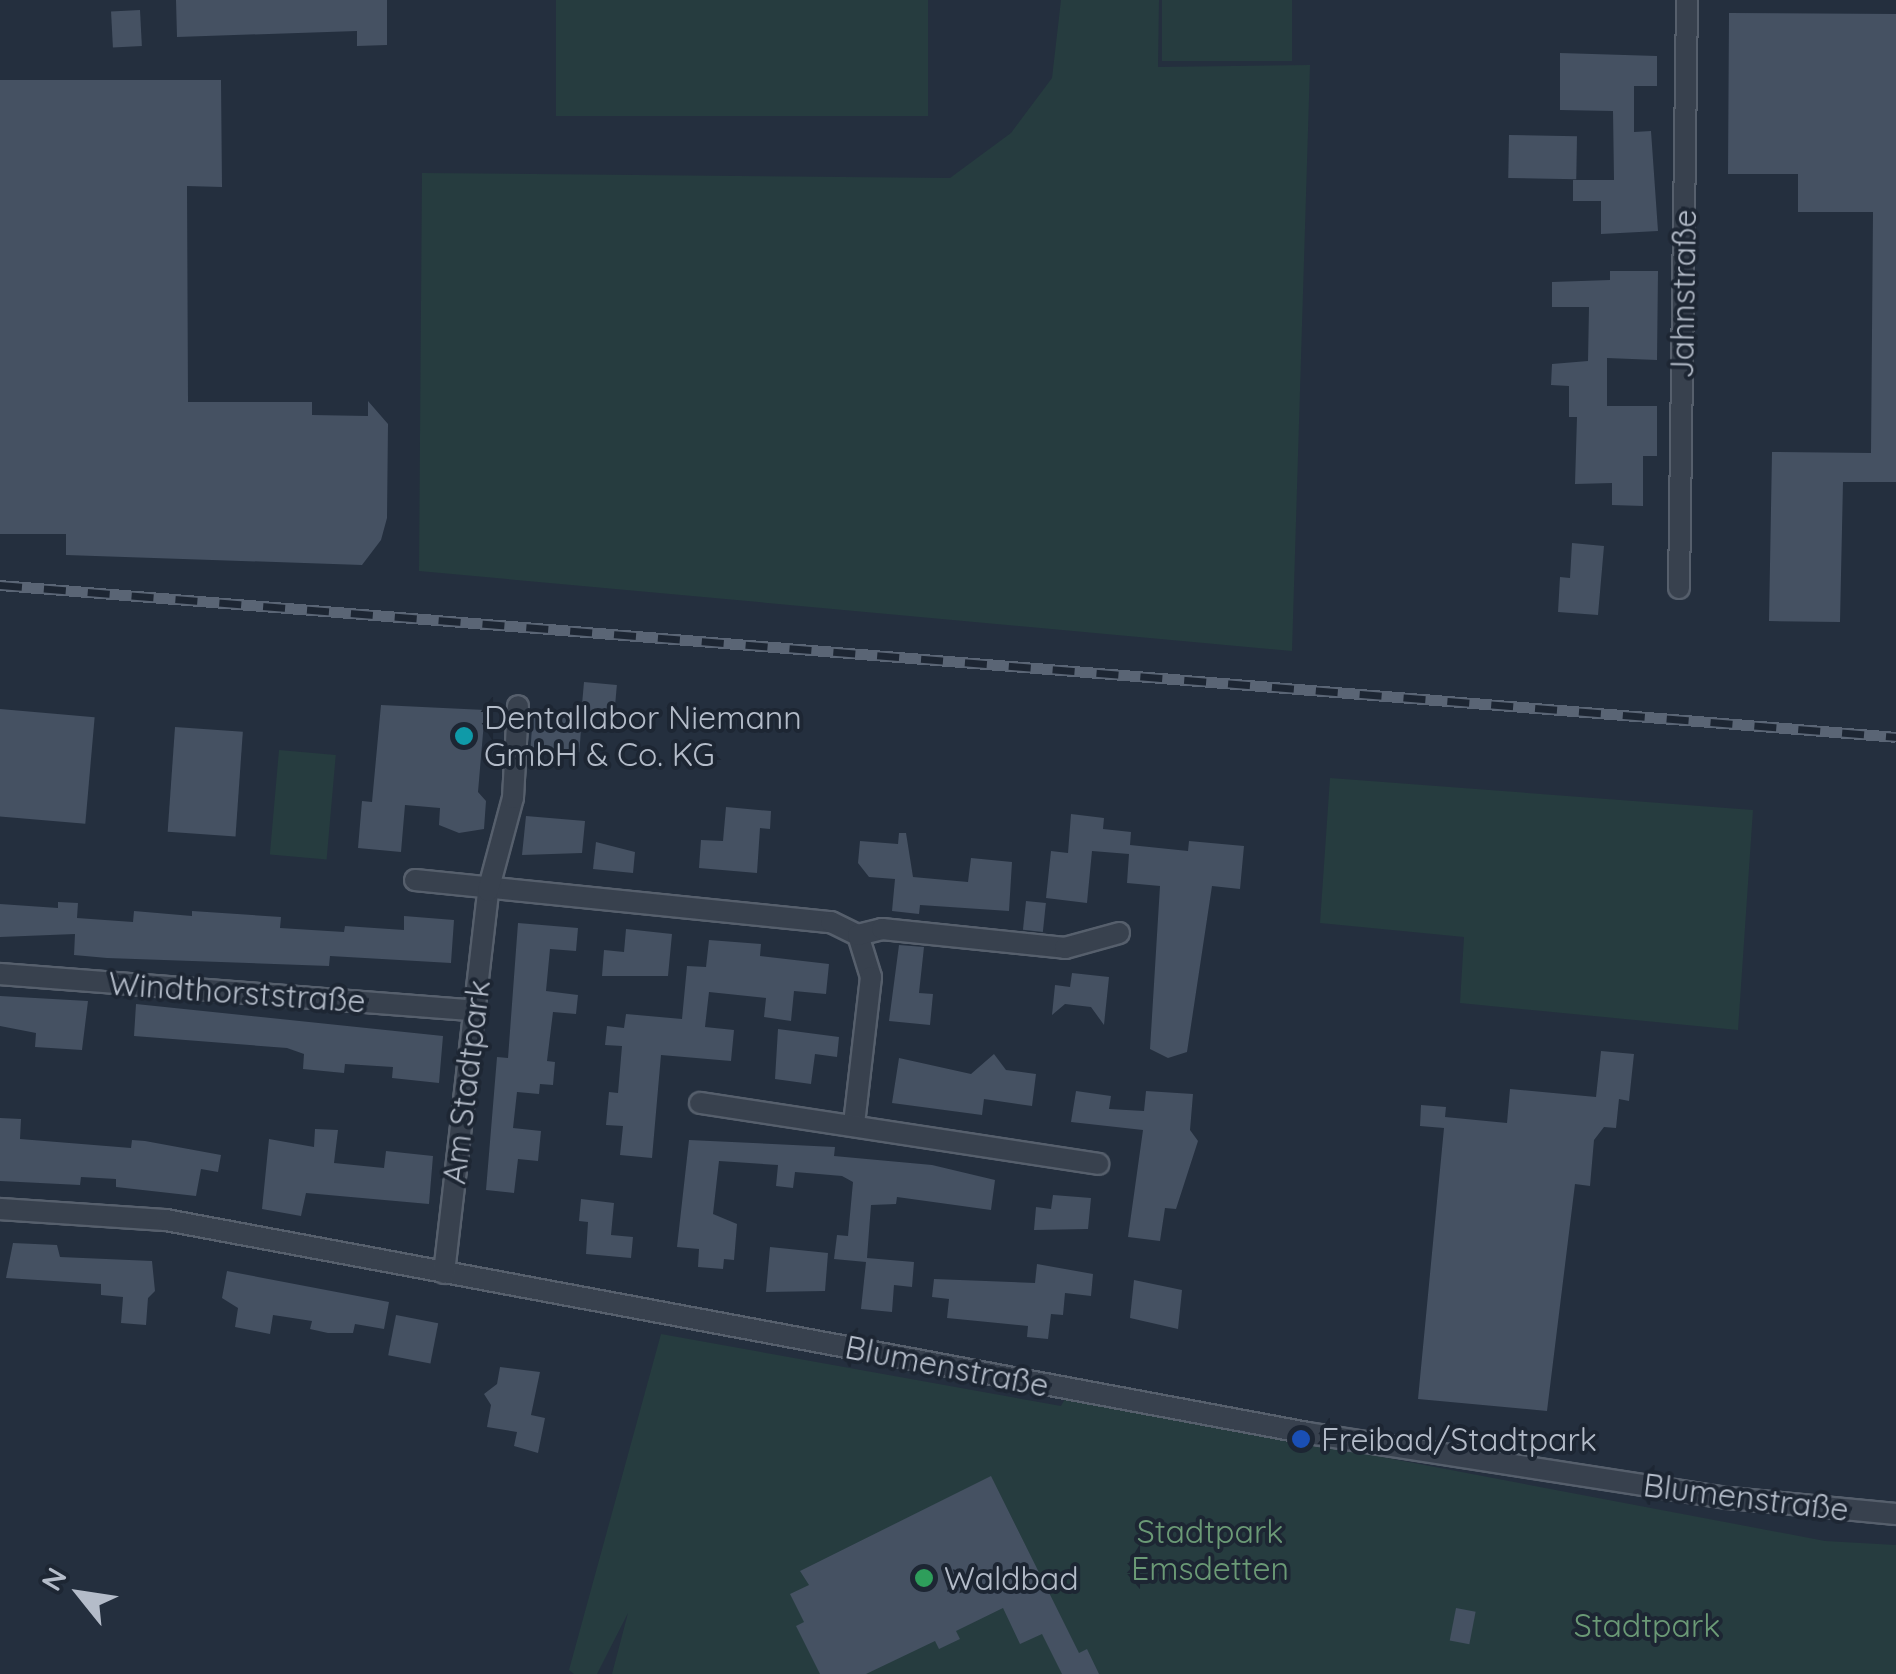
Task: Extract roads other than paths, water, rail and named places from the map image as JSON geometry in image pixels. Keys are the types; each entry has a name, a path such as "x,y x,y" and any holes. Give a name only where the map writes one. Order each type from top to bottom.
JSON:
{"street":[{"name":"Jahnstraße","path":"1678,588 1686,0"},
{"name":"Am Stadtpark","path":"444,1273 488,891 514,798 518,706"},
{"path":"415,880 488,891 831,922 858,935 882,929 1065,948 1118,934"},
{"path":"854,1125 870,976 858,935"},
{"name":"Windthorststraße","path":"0,974 474,1010"},
{"path":"700,1103 1098,1164"},
{"name":"Blumenstraße","path":"0,1209 166,1220 1530,1471 1896,1514"}],"railway":[{"path":"0,585 1896,737"}],"place":[{"name":"Dentallabor Niemann GmbH & Co. KG","path":"464,736"},
{"name":"Freibad/Stadtpark","path":"1301,1439"},
{"name":"Waldbad","path":"924,1578"}],"park label":[{"name":"Stadtpark Emsdetten","path":"1210,1550"},
{"name":"Stadtpark","path":"1647,1625"}]}
